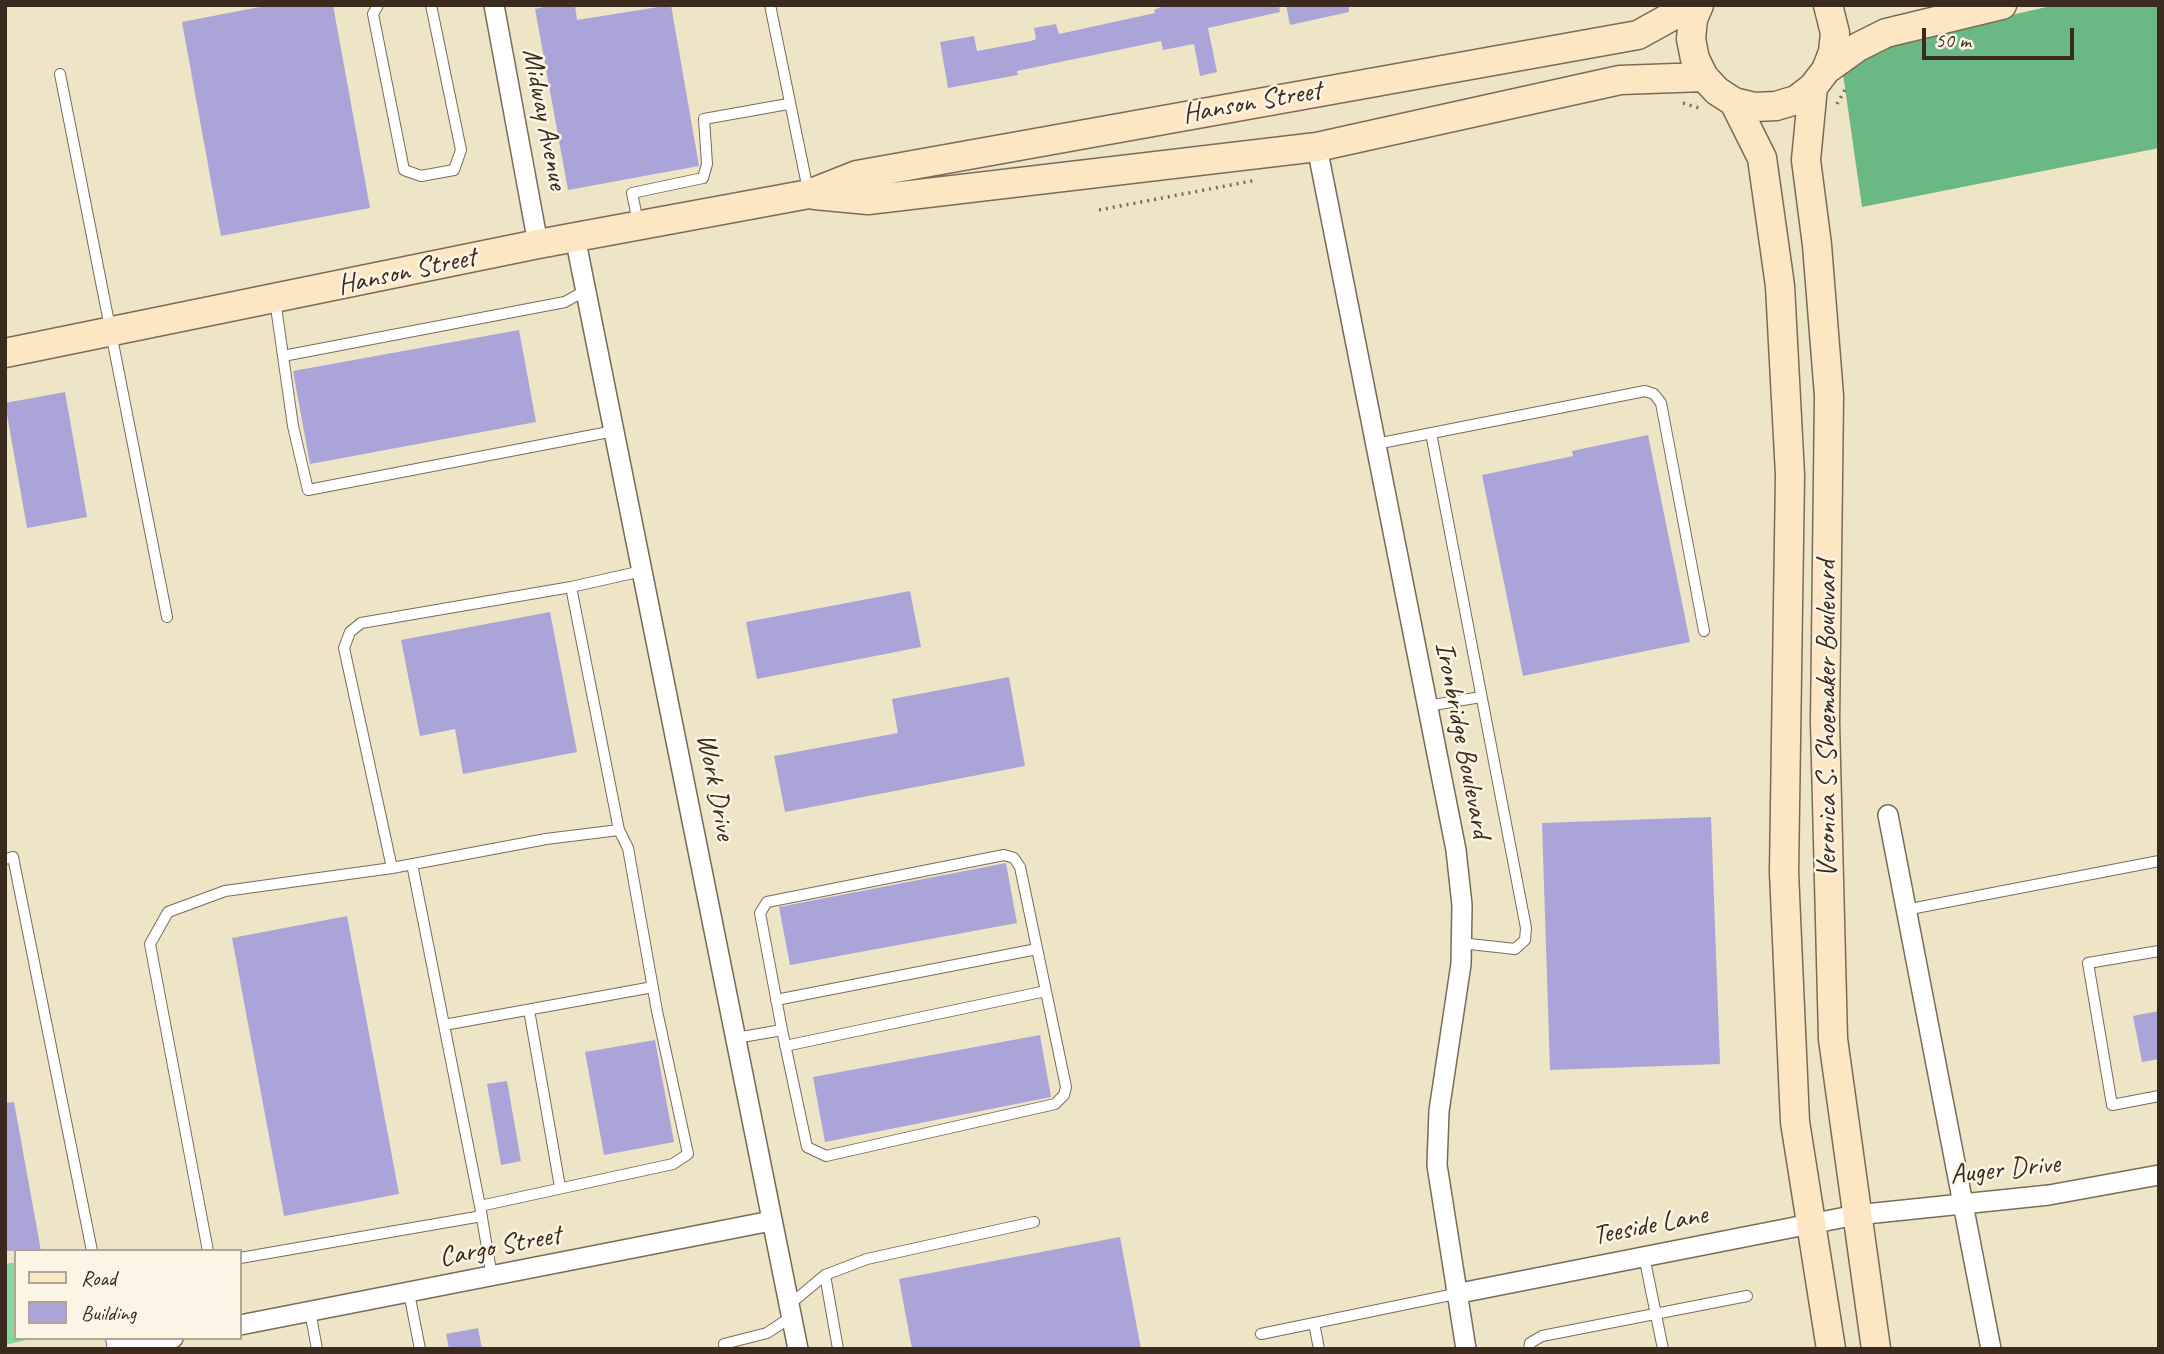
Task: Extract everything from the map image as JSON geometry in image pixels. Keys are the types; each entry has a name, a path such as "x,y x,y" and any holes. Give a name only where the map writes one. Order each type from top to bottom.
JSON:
{"street":[{"name":"Midway Avenue","path":"494,5 538,244"},
{"name":"Hanson Street","path":"5,353 275,300 538,244 809,194 857,175 1638,35 1692,5"},
{"path":"1699,5 1692,39 1695,59 1704,76 1717,91 1734,102 1755,107 1776,106 1796,100 1858,47 1886,33 2002,5"},
{"path":"1820,79 1833,52 1835,33 1828,5"},
{"name":"Hanson Street","path":"809,194 868,200 1317,147 1620,80 1704,76"},
{"name":"Veronica S. Shoemaker Boulevard","path":"1820,79 1806,160 1817,245 1829,396 1825,722 1833,1039 1875,1349"},
{"name":"Veronica S. Shoemaker Boulevard","path":"1734,102 1762,159 1780,286 1790,475 1784,872 1795,1122 1831,1349"},
{"name":"Ironbridge Boulevard","path":"1317,147 1456,850 1462,905 1461,964 1439,1111 1437,1165 1455,1294 1466,1349"},
{"name":"Work Drive","path":"575,237 798,1349"},
{"path":"1888,815 1991,1349"},
{"name":"Auger Drive","path":"1856,1215 2049,1195 2159,1175"},
{"name":"Teeside Lane","path":"1455,1294 1856,1215"},
{"name":"Cargo Street","path":"242,1325 771,1222"},
{"path":"119,1349 163,1340"}],"lane":[{"path":"377,5 373,13 404,170 421,176 454,170 461,150 431,5"},
{"path":"770,5 788,104 809,194"},
{"path":"60,74 167,617"},
{"path":"638,225 632,193 703,178 707,164 704,119 788,104"},
{"path":"283,356 565,302 587,290"},
{"path":"275,300 293,426 307,491 614,431"},
{"path":"1376,444 1645,391 1654,394 1661,403 1704,631"},
{"path":"1431,433 1526,928 1525,940 1515,948 1461,943"},
{"path":"392,868 344,648 350,632 361,623 571,587 642,571"},
{"path":"242,1258 481,1211 560,1187 673,1164 688,1154 653,987 628,848 619,830 571,587"},
{"path":"1427,706 1481,696"},
{"path":"208,1249 150,944 168,912 225,891 392,868 505,845 619,830"},
{"path":"1004,855 1014,858 1020,867 1037,949 1066,1087 1064,1096 1055,1104 826,1156 807,1147 760,913 767,902 1004,855"},
{"path":"5,859 13,858 92,1249"},
{"path":"1905,910 2159,861"},
{"path":"412,864 492,1277"},
{"path":"776,1000 1037,949"},
{"path":"2159,951 2088,963 2112,1105 2159,1096"},
{"path":"444,1025 653,987"},
{"path":"785,1045 1045,991"},
{"path":"529,1010 560,1187"},
{"path":"736,1038 782,1030"},
{"path":"725,1349 724,1344 767,1333 825,1275 867,1259 1034,1222"},
{"path":"1644,1256 1663,1349"},
{"path":"825,1275 838,1349"},
{"path":"409,1293 420,1349"},
{"path":"1262,1334 1455,1294"},
{"path":"1529,1349 1530,1343 1542,1336 1747,1296"},
{"path":"310,1311 317,1349"},
{"path":"1314,1323 1319,1349"}],"path":[{"path":"1834,113 1853,79"},
{"path":"1677,102 1703,110"},
{"path":"1100,210 1270,178"}],"green space":[{"path":"2055,5 2159,5 2159,148 1862,207 1843,74 1863,57 1899,41"},
{"path":"14,1262 14,1340 26,1340 5,1345 5,1264"}],"building":[{"path":"270,5 333,5 370,208 221,236 182,22"},
{"path":"553,5 575,5 577,20 671,5 699,166 568,190 535,9"},
{"path":"1165,5 1279,5 1280,12 1208,28 1217,72 1200,76 1194,44 1163,50 1161,41 1017,71 1018,75 948,88 940,42 974,36 977,51 1036,39 1034,28 1056,24 1059,34 1155,13 1154,10"},
{"path":"1286,5 1349,5 1349,12 1290,25"},
{"path":"519,330 536,422 310,464 293,371"},
{"path":"65,392 87,517 27,528 5,403"},
{"path":"1648,435 1690,642 1523,676 1482,475 1573,456 1572,451"},
{"path":"910,591 921,647 757,679 746,622"},
{"path":"550,612 577,752 463,774 455,729 420,736 401,640"},
{"path":"1009,677 1025,766 785,812 774,756 898,733 892,699"},
{"path":"1711,817 1720,1064 1550,1070 1542,823"},
{"path":"1006,863 1017,923 790,965 779,907"},
{"path":"347,916 399,1194 284,1216 232,938"},
{"path":"2159,1011 2159,1059 2142,1062 2133,1016"},
{"path":"1040,1035 1051,1097 825,1142 813,1077"},
{"path":"655,1040 674,1142 604,1155 585,1052"},
{"path":"507,1081 521,1161 501,1165 487,1084"},
{"path":"14,1102 41,1249 5,1251 5,1103"},
{"path":"1120,1237 1141,1349 912,1349 899,1279"},
{"path":"478,1328 482,1349 449,1349 446,1334"}]}
